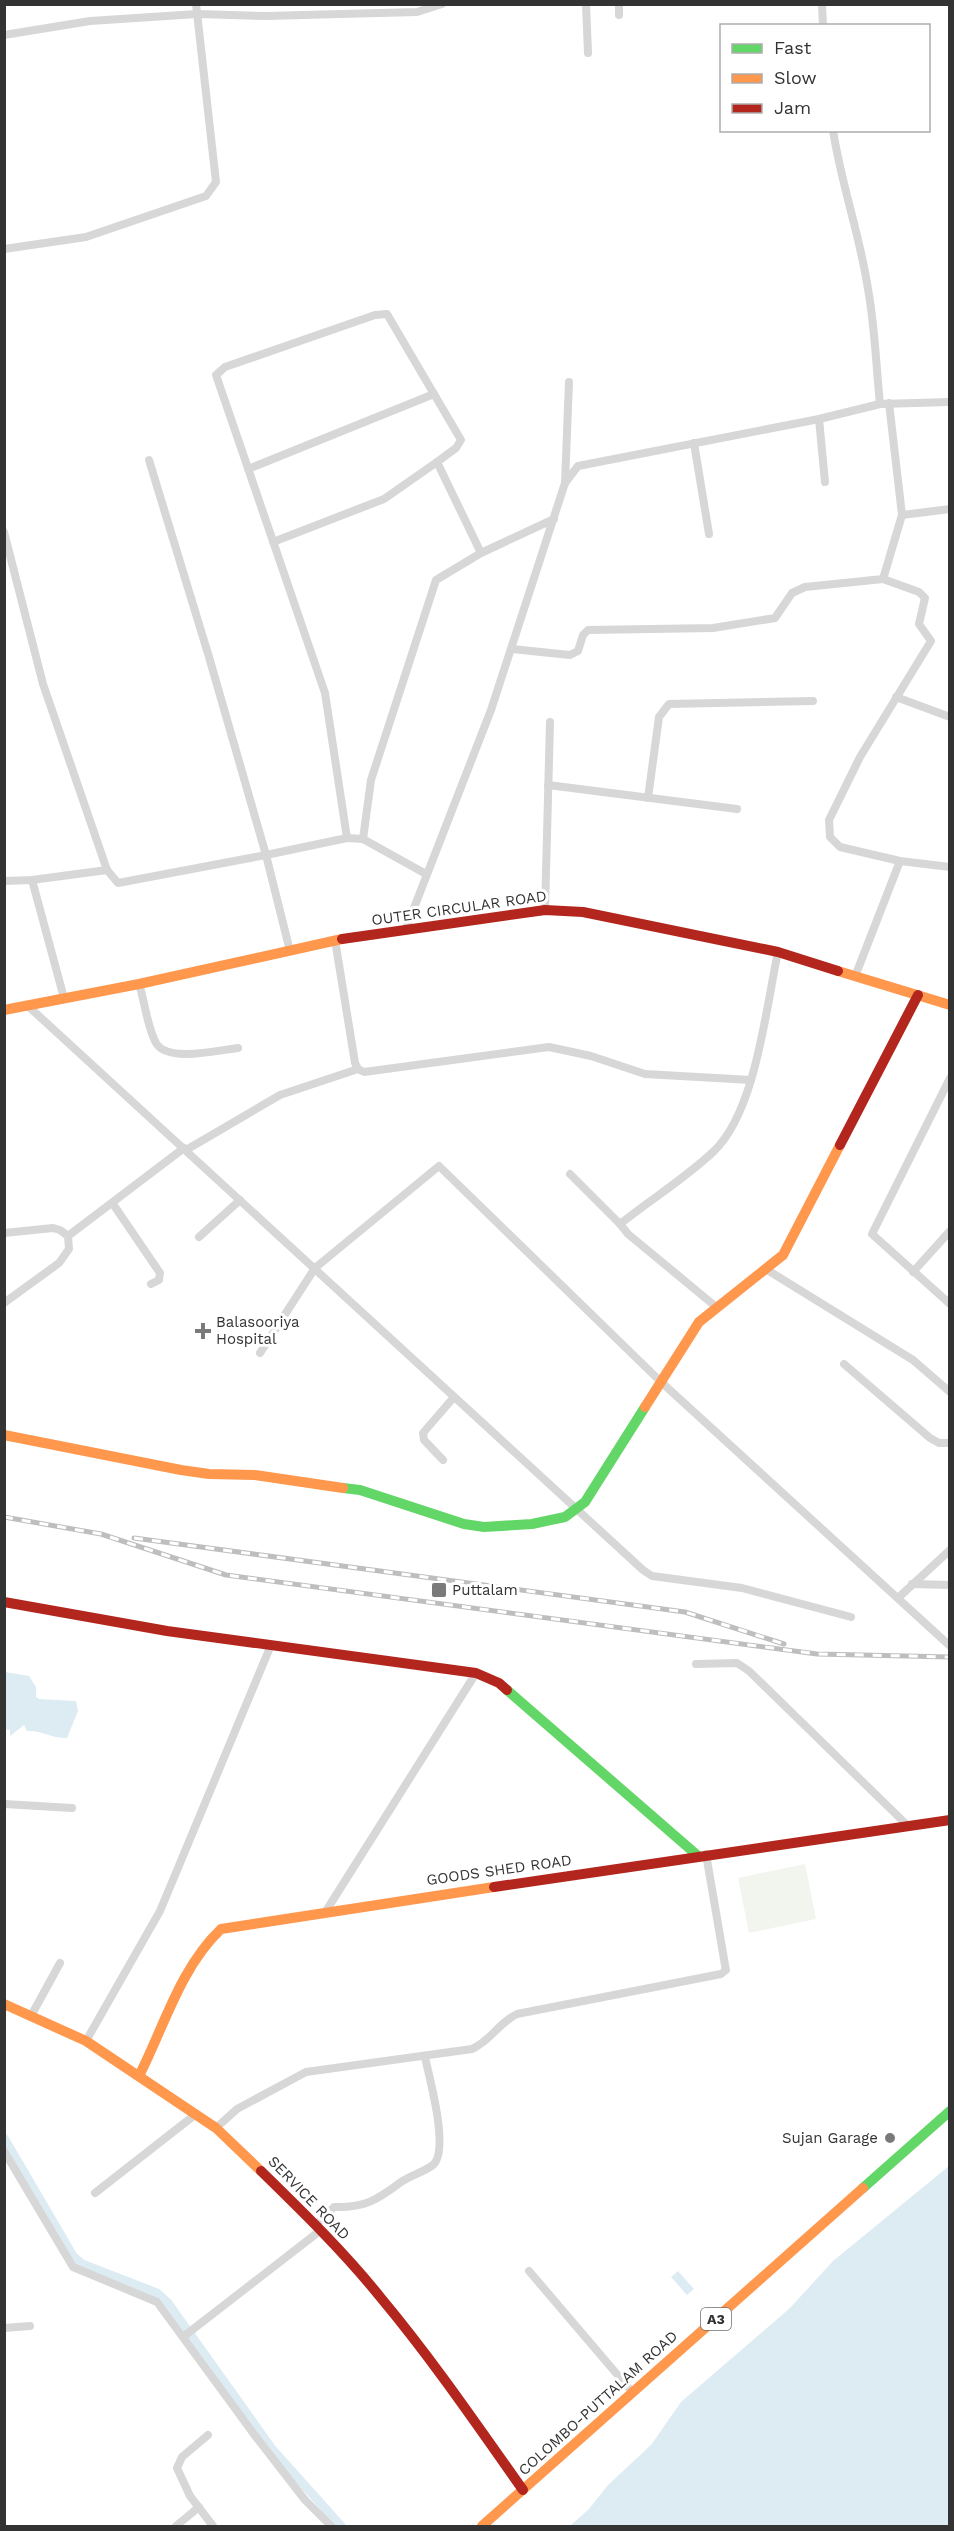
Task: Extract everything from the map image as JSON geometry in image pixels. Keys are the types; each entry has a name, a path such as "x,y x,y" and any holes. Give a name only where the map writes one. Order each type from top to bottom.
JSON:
{"main road":[{"name":"OUTER CIRCULAR ROAD","path":"4,1010 139,984 334,940 545,910 583,912 778,952 856,974 950,1005"},
{"path":"4,1435 181,1470 209,1474 255,1475 360,1490 464,1524 484,1527 532,1524 565,1517 578,1510 699,1322 715,1306 769,1271 783,1255 918,995"},
{"path":"4,1602 167,1631 476,1673 499,1683 701,1855"},
{"name":"GOODS SHED ROAD","path":"139,2076 184,1983 211,1936 221,1929 236,1924 950,1820"},
{"name":"SERVICE ROAD","path":"4,2004 86,2041 216,2128 318,2227 380,2296 427,2355 523,2490"},
{"name":"COLOMBO-PUTTALAM ROAD","path":"482,2526 950,2111"}],"street":[{"path":"4,249 86,237 206,196 216,182 196,4"},
{"path":"4,35 90,21 197,14 266,16 417,12 442,4"},
{"path":"586,4 588,53"},
{"path":"618,4 619,15"},
{"path":"822,4 823,24"},
{"path":"833,132 839,171 854,222 868,290 880,404"},
{"path":"273,542 384,499 456,448 461,440 387,314 375,315 225,367 216,375 273,542 325,693 347,838"},
{"path":"405,931 512,649 565,483 569,381"},
{"path":"248,469 434,394"},
{"path":"565,483 578,466 819,419 880,404 950,402"},
{"path":"883,579 902,514 889,404"},
{"path":"819,419 825,482"},
{"path":"694,443 709,534"},
{"path":"149,460 266,855 290,951"},
{"path":"437,462 481,553"},
{"path":"902,514 950,509"},
{"path":"363,839 371,780 436,580 481,553 554,519"},
{"path":"4,532 43,684 107,870 118,883 347,838 363,839 426,874"},
{"path":"512,649 570,655 578,651 583,635 588,630 713,628 775,618 792,593 805,587 883,579 919,592 925,597 919,624 931,641 860,757 829,820 828,829 833,843 840,847 900,861 950,867"},
{"path":"896,698 950,717"},
{"path":"648,798 659,717 669,704 813,701"},
{"path":"545,910 550,723"},
{"path":"548,786 737,809"},
{"path":"856,974 900,861"},
{"path":"4,880 32,880 107,870"},
{"path":"32,880 64,998"},
{"path":"334,940 355,1063 358,1069 364,1072 549,1047 591,1056 645,1074 751,1080"},
{"path":"620,1224 716,1150 738,1116 751,1080 778,952"},
{"path":"139,984 157,1044 164,1051 175,1055 238,1048"},
{"path":"28,1006 652,1576 742,1588 851,1617"},
{"path":"68,1236 185,1149 280,1095 358,1069"},
{"path":"950,1078 872,1234 950,1304"},
{"path":"260,1353 315,1268 440,1166 660,1381 950,1646"},
{"path":"570,1174 628,1234 715,1306"},
{"path":"199,1237 240,1200"},
{"path":"113,1204 160,1273 159,1280 151,1284"},
{"path":"4,1233 53,1228 68,1236 69,1249 59,1263 4,1303"},
{"path":"914,1272 950,1231"},
{"path":"769,1271 913,1360 950,1392"},
{"path":"844,1364 930,1438 939,1443 950,1443"},
{"path":"443,1460 424,1440 423,1433 454,1397"},
{"path":"898,1598 950,1550"},
{"path":"912,1584 950,1585"},
{"path":"86,2041 160,1911 271,1645"},
{"path":"696,1664 737,1663 749,1671 908,1826"},
{"path":"326,1911 476,1673"},
{"path":"4,1804 72,1808"},
{"path":"216,2128 237,2109 306,2072 472,2049 486,2043 507,2019 518,2014 722,1974 726,1970 701,1855"},
{"path":"31,2016 60,1963"},
{"path":"184,2336 318,2227 334,2207 360,2208 411,2175 433,2164 439,2156 438,2117 425,2057"},
{"path":"95,2193 196,2114"},
{"path":"4,2151 74,2267 157,2302 266,2450 305,2500 331,2526"},
{"path":"529,2271 633,2393"},
{"path":"4,2328 30,2326"},
{"path":"208,2435 182,2457 177,2468 190,2496 213,2526"},
{"path":"176,2526 199,2507"}],"shaded area":[{"path":"5,1672 29,1676 36,1687 36,1697 39,1699 76,1701 78,1711 67,1738 27,1731 24,1725 10,1736 10,1730 5,1729"},
{"path":"805,1864 816,1919 749,1933 738,1878"},
{"path":"949,2166 949,2526 570,2526 589,2509 608,2485 651,2445 681,2402 790,2308 833,2261"},
{"path":"678,2271 694,2289 687,2295 671,2277"}],"waterway":[{"path":"4,2138 73,2256 82,2264 157,2293 168,2303 272,2449 341,2526"}],"railway":[{"path":"4,1517 101,1534 226,1575 817,1654 950,1657"},
{"path":"134,1538 685,1612 784,1644"}],"traffic: fast":[{"path":"343,1488 360,1490 464,1524 484,1527 532,1524 565,1517 585,1502 645,1407"},
{"path":"507,1690 697,1855"},
{"path":"863,2188 950,2111"}],"traffic: slow":[{"path":"4,1010 139,984 342,939"},
{"path":"838,971 950,1005"},
{"path":"645,1407 699,1322 783,1255 840,1145"},
{"path":"4,1435 181,1470 209,1474 255,1475 343,1488"},
{"path":"139,2076 174,1999 194,1962 221,1929 494,1887"},
{"path":"4,2004 86,2041 216,2128 261,2171"},
{"path":"482,2526 863,2188"}],"traffic: jam":[{"path":"342,939 545,910 583,912 778,952 838,971"},
{"path":"840,1145 918,995"},
{"path":"4,1602 167,1631 476,1673 499,1683 507,1690"},
{"path":"494,1887 950,1820"},
{"path":"261,2171 338,2249 400,2321 523,2490"}],"place":[{"name":"Balasooriya Hospital","path":"203,1331"},
{"name":"Puttalam","path":"439,1590"},
{"name":"Sujan Garage","path":"890,2138"}]}
